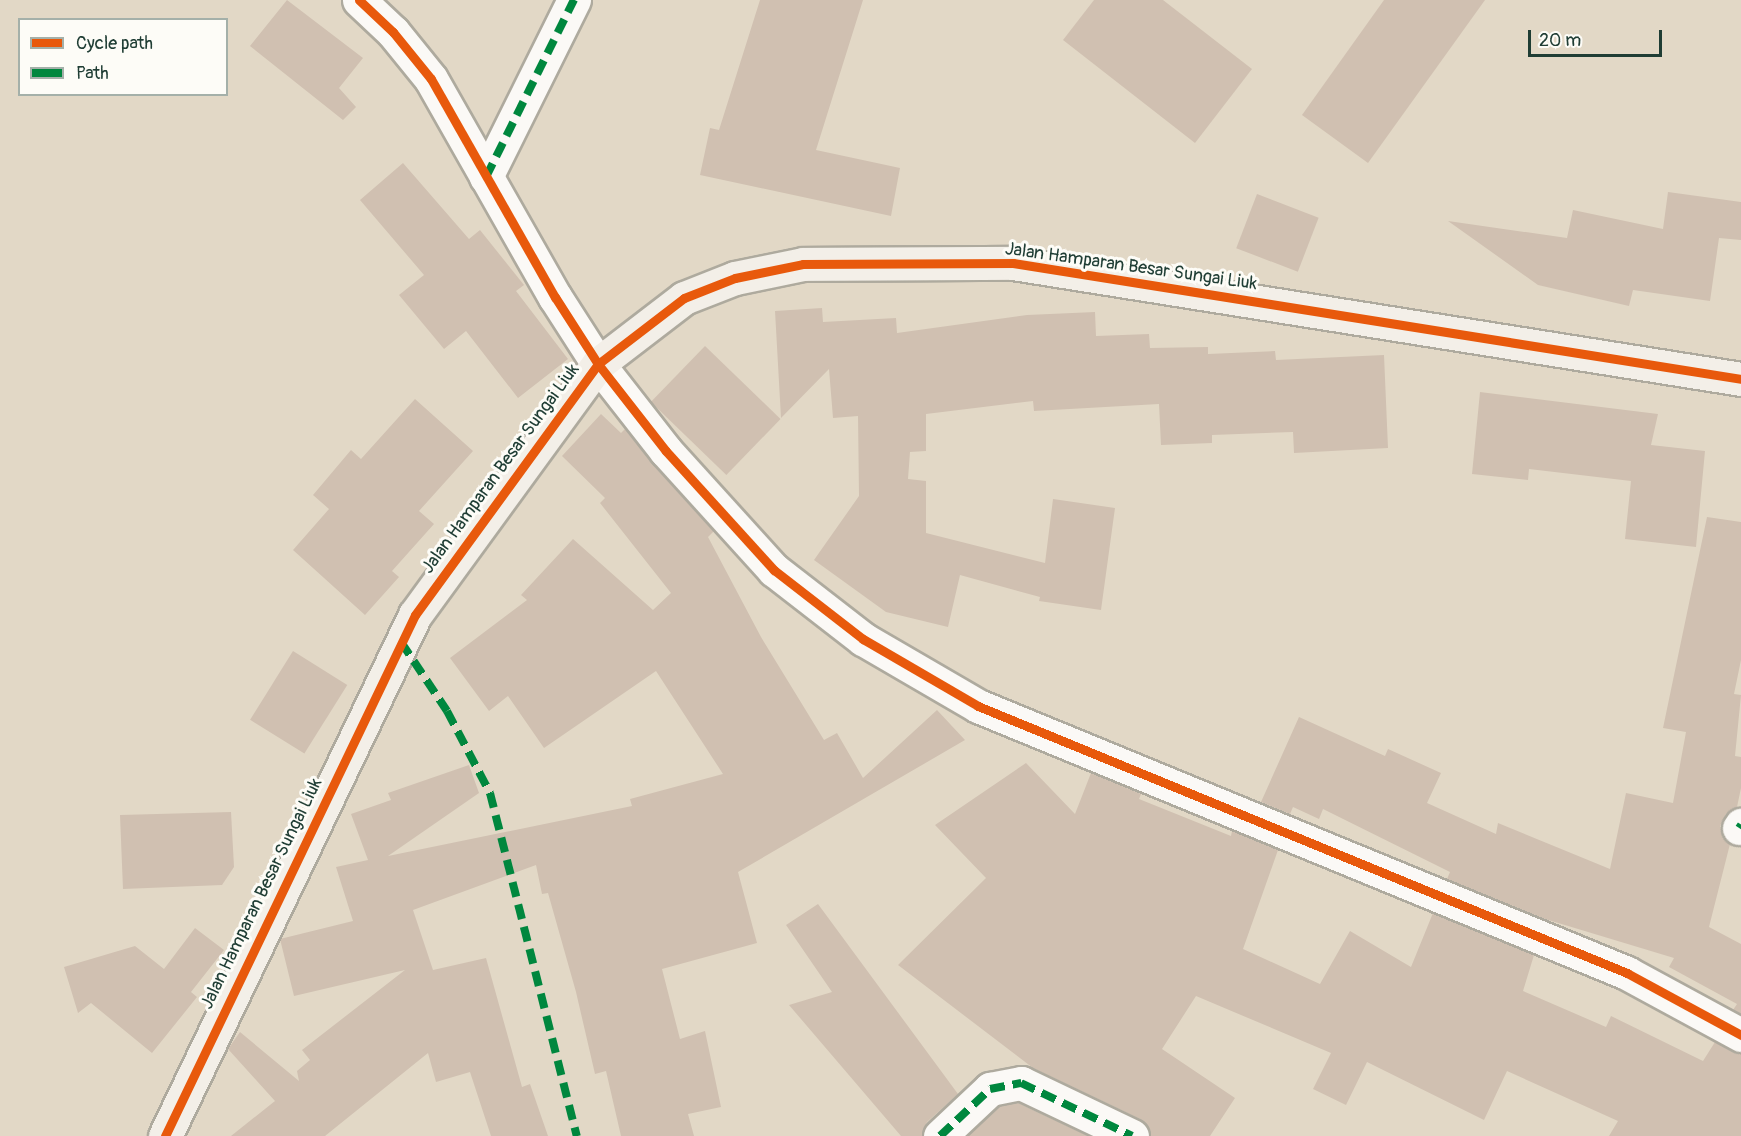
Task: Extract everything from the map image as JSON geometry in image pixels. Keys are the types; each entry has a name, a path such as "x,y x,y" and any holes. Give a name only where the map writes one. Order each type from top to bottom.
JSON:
{"street":[{"path":"359,0 393,32 431,79 486,177 598,364 673,459 774,570 863,639 978,706 1627,973 1741,1035"},
{"path":"486,177 574,0"},
{"name":"Jalan Hamparan Besar Sungai Liuk","path":"165,1136 415,615 598,364 684,298 735,278 803,264 1013,263 1741,379"},
{"path":"940,1136 990,1089 1021,1083 1132,1136"}],"building":[{"path":"287,0 363,58 339,88 356,107 343,120 250,46"},
{"path":"760,0 863,0 816,150 900,168 891,216 700,175 710,128 719,130"},
{"path":"1094,0 1163,0 1252,69 1195,143 1063,40"},
{"path":"1384,0 1485,0 1368,163 1302,115"},
{"path":"403,163 469,239 480,230 524,285 516,291 568,359 518,398 466,331 444,349 399,295 424,275 360,200"},
{"path":"1668,192 1741,202 1741,240 1719,238 1710,301 1633,290 1629,306 1538,285 1448,221 1567,238 1573,210 1663,229"},
{"path":"1257,194 1319,218 1298,272 1236,248"},
{"path":"822,308 823,322 896,318 897,333 1027,315 1095,312 1096,336 1149,334 1150,348 1208,347 1208,354 1275,351 1276,360 1384,355 1388,448 1294,453 1293,432 1212,435 1212,443 1161,445 1159,404 1034,411 1033,401 926,414 926,451 910,452 908,479 926,481 926,533 1045,563 1053,499 1115,508 1101,610 1039,601 1040,597 960,575 948,627 886,612 814,560 859,496 858,416 833,418 829,369 781,418 775,311"},
{"path":"705,346 781,419 726,475 651,402"},
{"path":"1480,392 1658,414 1651,445 1705,451 1696,547 1625,539 1631,481 1529,469 1528,480 1472,474"},
{"path":"415,399 473,451 419,511 434,524 392,571 399,577 365,615 293,550 329,509 313,495 351,450 361,459"},
{"path":"601,414 621,433 625,429 714,531 708,537 761,637 824,740 837,733 863,778 937,710 965,740 738,872 757,943 662,969 680,1039 705,1031 721,1107 688,1114 694,1136 621,1136 606,1071 595,1074 576,992 548,893 542,894 536,865 413,910 433,970 486,958 522,1087 530,1084 548,1136 491,1136 470,1072 436,1082 428,1053 325,1136 231,1136 275,1101 228,1049 240,1032 299,1081 297,1071 310,1060 302,1050 405,970 294,996 280,939 353,921 336,867 368,860 351,814 391,800 388,793 469,765 479,793 388,856 632,806 630,799 723,774 656,671 544,748 508,696 489,711 450,658 527,600 521,595 573,539 653,610 671,593 600,503 605,498 562,456"},
{"path":"1707,517 1741,522 1741,660 1734,694 1741,695 1735,756 1741,757 1741,788 1737,807 1726,814 1720,826 1723,837 1730,844 1709,927 1741,944 1741,1014 1733,1010 1737,1004 1669,967 1674,958 1545,919 1447,879 1450,872 1323,809 1319,819 1293,807 1290,814 1261,802 1299,717 1385,756 1388,749 1441,773 1427,803 1496,834 1498,823 1610,869 1626,793 1673,803 1686,732 1663,728"},
{"path":"293,651 347,685 304,754 250,720"},
{"path":"1026,763 1075,814 1091,773 1141,794 1139,799 1231,836 1232,831 1278,850 1243,949 1320,984 1350,931 1411,967 1433,913 1534,955 1523,991 1606,1027 1611,1016 1703,1061 1715,1042 1741,1054 1741,1136 1609,1136 1618,1121 1507,1071 1484,1120 1367,1062 1346,1105 1313,1089 1331,1053 1196,996 1162,1049 1235,1098 1210,1136 1150,1136 1140,1119 1033,1068 898,965 986,878 935,825"},
{"path":"231,812 234,867 222,885 123,889 120,815"},
{"path":"818,904 958,1094 927,1122 922,1136 901,1136 789,1005 832,992 786,925"},
{"path":"195,928 224,950 191,992 197,997 152,1053 91,1003 78,1013 64,967 135,946 164,969"},
{"path":"1018,1103 1088,1136 967,1136 999,1106"}],"marked path":[{"path":"486,177 574,0"},
{"path":"401,642 447,711 490,793 577,1136"},
{"path":"940,1136 990,1089 1021,1083 1132,1136"}],"cycle path":[{"path":"359,0 393,32 431,79 555,297 598,364 666,451 774,570 863,639 978,706 1627,973 1741,1035"},
{"path":"165,1136 415,615 598,364 684,298 735,278 803,264 1013,263 1741,379"}]}
